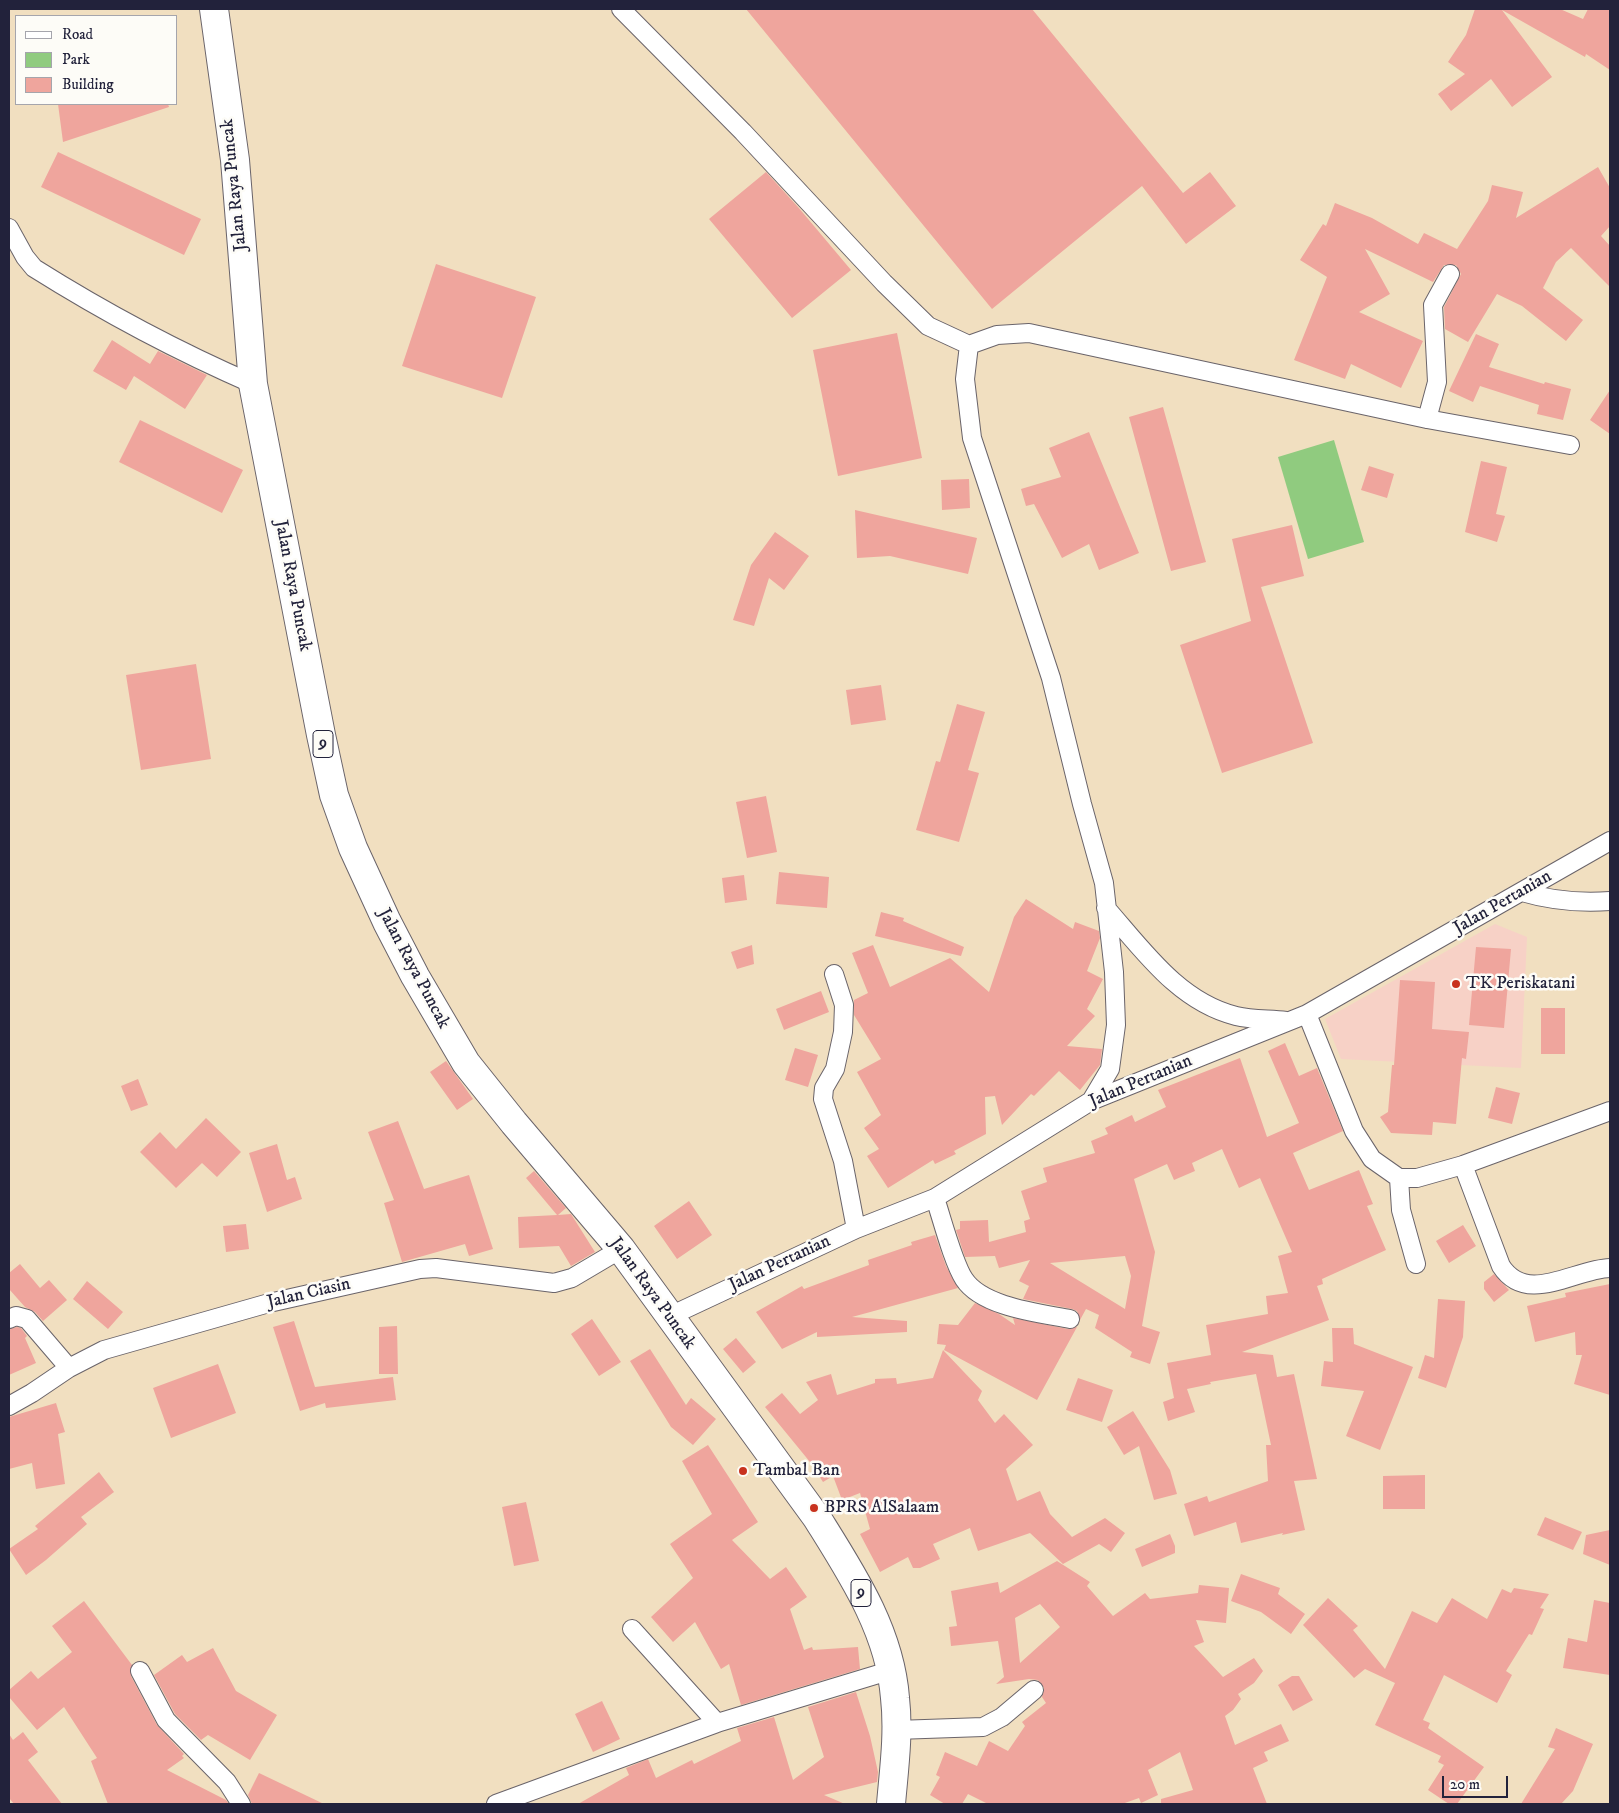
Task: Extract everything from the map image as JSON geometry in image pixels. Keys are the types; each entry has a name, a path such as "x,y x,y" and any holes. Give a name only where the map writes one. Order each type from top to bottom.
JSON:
{"highway":[{"name":"Jalan Raya Puncak","path":"214,9 235,160 253,384 321,735 334,795 353,848 387,922 415,976 466,1063 621,1249 817,1518 846,1565 874,1616 884,1640 892,1670 896,1698 896,1730 891,1804"}],"street":[{"path":"621,9 743,132 884,283 928,326 969,345 997,335 1029,333 1427,419 1570,445"},
{"path":"9,228 25,257 34,268 132,326 186,354 253,384"},
{"path":"1427,419 1438,382 1433,305 1450,274"},
{"path":"969,345 964,379 972,438 1051,678 1082,804 1104,883 1114,972 1116,1006 1114,1044 1110,1069 1091,1101"},
{"name":"Jalan Pertanian","path":"668,1316 856,1228 935,1198 1091,1101 1308,1014 1610,841"},
{"path":"1522,892 1540,897 1597,902 1610,901"},
{"path":"1106,908 1172,982 1205,1003 1237,1016 1291,1021"},
{"path":"834,974 844,1005 843,1032 835,1069 824,1088 823,1099 843,1161 856,1228"},
{"path":"1308,1014 1354,1132 1372,1159 1399,1178 1417,1178 1463,1165 1610,1111"},
{"path":"1463,1165 1501,1266 1511,1279 1520,1284 1535,1286 1610,1268"},
{"path":"1399,1178 1401,1210 1416,1264"},
{"path":"935,1198 962,1276 972,1288 1001,1304 1070,1318"},
{"name":"Jalan Ciasin","path":"9,1406 88,1356 115,1346 200,1324 269,1303 403,1272 436,1268 554,1283 572,1278 621,1249"},
{"path":"9,1318 16,1316 27,1319 69,1368"},
{"path":"632,1629 717,1723"},
{"path":"496,1804 717,1723 892,1670"},
{"path":"140,1671 171,1726 217,1771 241,1804"},
{"path":"896,1730 983,1727 1002,1717 1034,1690"}],"shaded area":[{"name":"TK Periskatani","path":"1495,924 1527,937 1521,1068 1341,1059 1325,1019"}],"green space":[{"path":"1334,440 1364,542 1308,559 1278,457"}],"building":[{"path":"746,9 1032,9 1183,193 1210,172 1236,206 1186,244 1142,186 992,309"},
{"path":"1475,9 1560,9 1583,19 1588,9 1610,9 1610,70 1586,54 1585,57 1502,10 1552,77 1512,107 1491,79 1451,111 1438,94 1465,74 1448,62 1466,35"},
{"path":"58,105 168,105 169,107 63,142"},
{"path":"58,152 201,219 184,255 41,187"},
{"path":"1598,167 1610,188 1610,226 1601,236 1610,246 1610,287 1571,248 1556,262 1543,288 1583,320 1566,341 1522,306 1497,294 1468,342 1445,329 1444,307 1461,274 1456,265 1444,265 1433,282 1365,249 1390,294 1359,312 1423,341 1401,388 1351,364 1345,379 1294,360 1327,277 1300,260 1323,224 1326,226 1335,203 1372,218 1418,244 1424,233 1457,249 1488,201 1492,185 1523,192 1516,218"},
{"path":"766,172 851,270 792,318 709,219"},
{"path":"436,264 536,297 502,398 402,366"},
{"path":"897,333 922,458 838,476 813,350"},
{"path":"1476,334 1499,344 1489,367 1544,384 1545,382 1571,389 1563,420 1537,414 1539,405 1480,386 1473,402 1449,391"},
{"path":"112,340 150,364 158,351 207,375 185,409 134,376 126,390 93,371"},
{"path":"1610,390 1610,434 1590,420"},
{"path":"1163,407 1206,562 1171,571 1129,417"},
{"path":"140,420 243,470 222,513 119,462"},
{"path":"1089,432 1139,553 1099,570 1089,544 1062,558 1034,504 1026,506 1021,489 1061,477 1049,448"},
{"path":"1481,461 1507,467 1496,514 1505,516 1497,542 1465,532"},
{"path":"1369,466 1394,474 1387,498 1361,490"},
{"path":"969,479 970,508 942,510 941,480"},
{"path":"855,510 977,538 968,574 890,556 857,558"},
{"path":"1292,525 1304,576 1261,587 1313,743 1222,773 1180,645 1251,621 1232,539"},
{"path":"775,532 809,556 784,590 769,578 754,626 733,620 751,565"},
{"path":"196,664 211,759 141,770 126,675"},
{"path":"881,685 886,720 851,725 846,690"},
{"path":"957,704 985,712 968,770 979,773 959,842 916,830 936,761 940,762"},
{"path":"766,796 777,852 747,858 736,802"},
{"path":"779,872 829,877 827,908 776,904"},
{"path":"744,875 747,900 725,903 722,878"},
{"path":"1026,899 1073,929 1075,922 1099,931 1100,938 1087,971 1103,979 1087,1009 1095,1016 1067,1046 1102,1049 1100,1065 1080,1090 1059,1071 1034,1096 1031,1094 1002,1125 995,1096 985,1097 986,1134 954,1151 956,1154 935,1164 933,1160 888,1188 867,1156 879,1149 864,1128 881,1115 857,1072 881,1059 854,1015 854,1000 868,993 852,953 873,945 890,987 950,958 989,992 1014,917"},
{"path":"881,912 904,918 903,921 964,947 961,956 875,936"},
{"path":"752,945 754,964 737,969 731,952"},
{"path":"1476,947 1511,949 1504,1028 1469,1025"},
{"path":"1400,980 1435,982 1432,1029 1469,1032 1466,1059 1462,1058 1456,1124 1433,1122 1432,1135 1391,1133 1380,1117 1388,1112 1392,1065 1394,1065"},
{"path":"821,991 829,1012 784,1030 776,1009"},
{"path":"1541,1008 1565,1008 1565,1054 1541,1054"},
{"path":"1285,1043 1299,1076 1317,1068 1343,1131 1293,1153 1309,1190 1359,1170 1373,1204 1367,1206 1386,1250 1322,1279 1323,1284 1317,1286 1329,1320 1242,1352 1273,1355 1277,1377 1294,1374 1317,1479 1294,1481 1305,1530 1241,1543 1236,1522 1194,1536 1184,1504 1207,1496 1209,1502 1268,1481 1266,1445 1271,1445 1256,1374 1210,1382 1211,1384 1187,1389 1195,1412 1168,1421 1163,1402 1174,1398 1167,1363 1211,1355 1206,1325 1268,1314 1266,1296 1288,1293 1278,1256 1292,1252 1260,1178 1239,1188 1222,1149 1192,1163 1195,1171 1174,1180 1167,1164 1134,1179 1155,1252 1142,1326 1160,1332 1150,1364 1130,1357 1132,1352 1095,1328 1099,1315 1086,1309 1080,1320 1077,1311 1072,1309 1023,1299 1029,1286 1019,1281 1030,1260 999,1268 995,1256 965,1257 956,1230 960,1229 960,1221 988,1220 989,1242 1026,1232 1024,1221 1030,1219 1021,1191 1047,1182 1043,1168 1095,1153 1091,1141 1108,1134 1105,1128 1132,1115 1135,1122 1166,1107 1158,1090 1240,1058 1267,1137 1299,1123 1268,1051","holes":["1125,1256 1131,1276 1125,1309 1050,1263"]},
{"path":"795,1048 818,1055 808,1087 785,1080"},
{"path":"446,1061 473,1099 457,1110 430,1072"},
{"path":"138,1079 148,1105 131,1111 121,1086"},
{"path":"1496,1087 1520,1093 1512,1124 1488,1118"},
{"path":"206,1118 241,1152 217,1177 202,1163 176,1188 140,1152 160,1132 176,1149"},
{"path":"398,1121 424,1189 469,1175 493,1249 469,1256 465,1244 402,1262 384,1203 394,1200 368,1132"},
{"path":"277,1144 287,1180 295,1177 302,1199 267,1212 249,1153"},
{"path":"534,1171 566,1208 558,1215 571,1214 595,1252 571,1266 559,1246 519,1248 518,1217 557,1215 526,1178"},
{"path":"689,1201 712,1235 677,1259 654,1226"},
{"path":"246,1224 249,1249 226,1252 223,1226"},
{"path":"1463,1225 1476,1246 1449,1263 1436,1241"},
{"path":"935,1235 946,1266 958,1288 852,1317 907,1321 907,1332 817,1337 817,1332 782,1349 756,1312 802,1286 804,1289 869,1265 868,1260 912,1245 911,1242"},
{"path":"20,1264 40,1288 49,1280 67,1300 43,1321 35,1312 25,1307 9,1289 9,1273"},
{"path":"1494,1274 1509,1290 1494,1302 1484,1289 1484,1282"},
{"path":"87,1281 123,1312 108,1329 73,1299"},
{"path":"1610,1284 1610,1395 1574,1384 1582,1355 1576,1355 1575,1332 1535,1342 1527,1306 1566,1297 1565,1293"},
{"path":"1438,1299 1465,1301 1463,1337 1446,1388 1418,1378 1425,1355 1434,1358"},
{"path":"975,1303 999,1314 1015,1325 1013,1318 1068,1329 1077,1327 1037,1400 944,1350 946,1345 937,1344 939,1324 958,1325"},
{"path":"592,1319 621,1362 599,1376 571,1334"},
{"path":"294,1321 315,1387 393,1377 396,1400 326,1408 325,1403 300,1411 273,1327"},
{"path":"397,1326 398,1374 379,1374 379,1327"},
{"path":"21,1328 27,1336 25,1338 36,1363 9,1375 9,1329"},
{"path":"1332,1328 1353,1328 1354,1344 1413,1367 1380,1450 1346,1436 1364,1391 1321,1386 1324,1361 1333,1362"},
{"path":"736,1338 756,1362 743,1373 723,1349"},
{"path":"650,1349 686,1405 691,1398 716,1419 693,1445 671,1427 630,1361"},
{"path":"943,1350 982,1391 978,1400 995,1423 1004,1414 1033,1445 1006,1469 1017,1501 1040,1491 1050,1514 1072,1537 1105,1518 1125,1533 1111,1552 1099,1544 1063,1564 1030,1533 978,1551 970,1528 933,1544 940,1559 920,1568 913,1568 908,1557 880,1572 860,1534 870,1529 860,1493 842,1500 833,1476 823,1482 810,1462 765,1407 782,1393 800,1414 818,1400 806,1382 831,1374 837,1395 875,1383 875,1379 896,1378 897,1384 933,1378"},
{"path":"218,1364 236,1413 171,1438 153,1388"},
{"path":"1078,1378 1113,1390 1102,1422 1066,1410"},
{"path":"56,1403 65,1432 58,1434 65,1484 36,1489 32,1463 9,1469 9,1417"},
{"path":"1133,1411 1170,1470 1177,1494 1154,1500 1139,1446 1124,1455 1107,1427"},
{"path":"708,1445 758,1522 732,1540 770,1579 786,1567 807,1597 790,1609 804,1650 812,1647 813,1650 858,1647 860,1669 741,1705 729,1664 721,1669 695,1622 673,1642 651,1617 693,1578 670,1544 712,1514 682,1461"},
{"path":"99,1472 114,1492 81,1517 87,1524 26,1575 9,1549 38,1529 35,1526"},
{"path":"1425,1475 1425,1509 1383,1509 1383,1476"},
{"path":"526,1502 539,1561 514,1566 502,1507"},
{"path":"1545,1517 1582,1532 1573,1550 1537,1535"},
{"path":"1610,1530 1610,1565 1583,1554 1586,1535"},
{"path":"1170,1534 1175,1546 1175,1553 1142,1567 1135,1549"},
{"path":"1057,1561 1090,1582 1087,1586 1113,1616 1145,1593 1150,1599 1198,1593 1199,1585 1229,1588 1226,1623 1196,1620 1204,1642 1194,1646 1223,1677 1254,1658 1263,1671 1254,1683 1238,1694 1241,1699 1233,1710 1225,1716 1235,1745 1281,1724 1289,1741 1264,1752 1268,1761 1253,1768 1267,1804 1161,1804 1161,1799 1193,1790 1180,1752 1148,1770 1158,1795 1141,1803 1139,1798 1122,1804 988,1804 968,1794 962,1804 945,1804 930,1795 940,1777 936,1775 945,1752 977,1766 989,1741 1008,1751 1025,1726 1022,1722 1046,1703 1042,1697 1044,1688 1038,1680 1029,1679 996,1684 1004,1677 998,1641 951,1646 949,1627 957,1626 951,1591 998,1582 1000,1593","holes":["1040,1604 1060,1627 1020,1663 1015,1618"]},
{"path":"1241,1574 1280,1588 1278,1594 1305,1614 1291,1634 1261,1612 1231,1601"},
{"path":"1514,1588 1549,1594 1540,1608 1544,1609 1532,1635 1529,1634 1506,1671 1512,1675 1497,1703 1444,1675 1423,1720 1430,1723 1428,1728 1484,1767 1457,1804 1449,1804 1428,1790 1444,1765 1438,1762 1441,1756 1375,1725 1395,1683 1365,1669 1354,1678 1303,1625 1328,1598 1358,1626 1353,1630 1385,1669 1412,1611 1437,1623 1452,1598 1487,1619 1502,1589 1511,1593"},
{"path":"1594,1600 1610,1603 1610,1675 1563,1668 1568,1638 1587,1642"},
{"path":"84,1601 132,1665 131,1676 157,1725 184,1754 182,1756 184,1758 167,1770 226,1800 229,1804 108,1804 91,1761 97,1758 64,1707 37,1730 9,1697 9,1690 31,1671 38,1679 72,1652 52,1626"},
{"path":"213,1648 236,1691 277,1715 250,1760 208,1735 201,1740 175,1714 154,1675 182,1655 187,1662"},
{"path":"1292,1676 1299,1676 1313,1700 1293,1711 1278,1685"},
{"path":"856,1692 870,1736 878,1772 877,1782 824,1795 845,1804 578,1804 629,1775 626,1768 648,1759 656,1778 692,1760 694,1764 741,1741 737,1728 774,1717 793,1780 824,1757 808,1707"},
{"path":"602,1701 620,1739 593,1752 575,1714"},
{"path":"1556,1728 1593,1744 1573,1791 1561,1804 1521,1804 1555,1749 1548,1747"},
{"path":"23,1732 38,1752 28,1760 62,1804 14,1804 9,1798 9,1734 13,1740"},
{"path":"259,1773 324,1804 252,1804 248,1795"}],"place":[{"name":"TK Periskatani","path":"1456,984"},
{"name":"Tambal Ban","path":"743,1471"},
{"name":"BPRS AlSalaam","path":"814,1508"}]}
